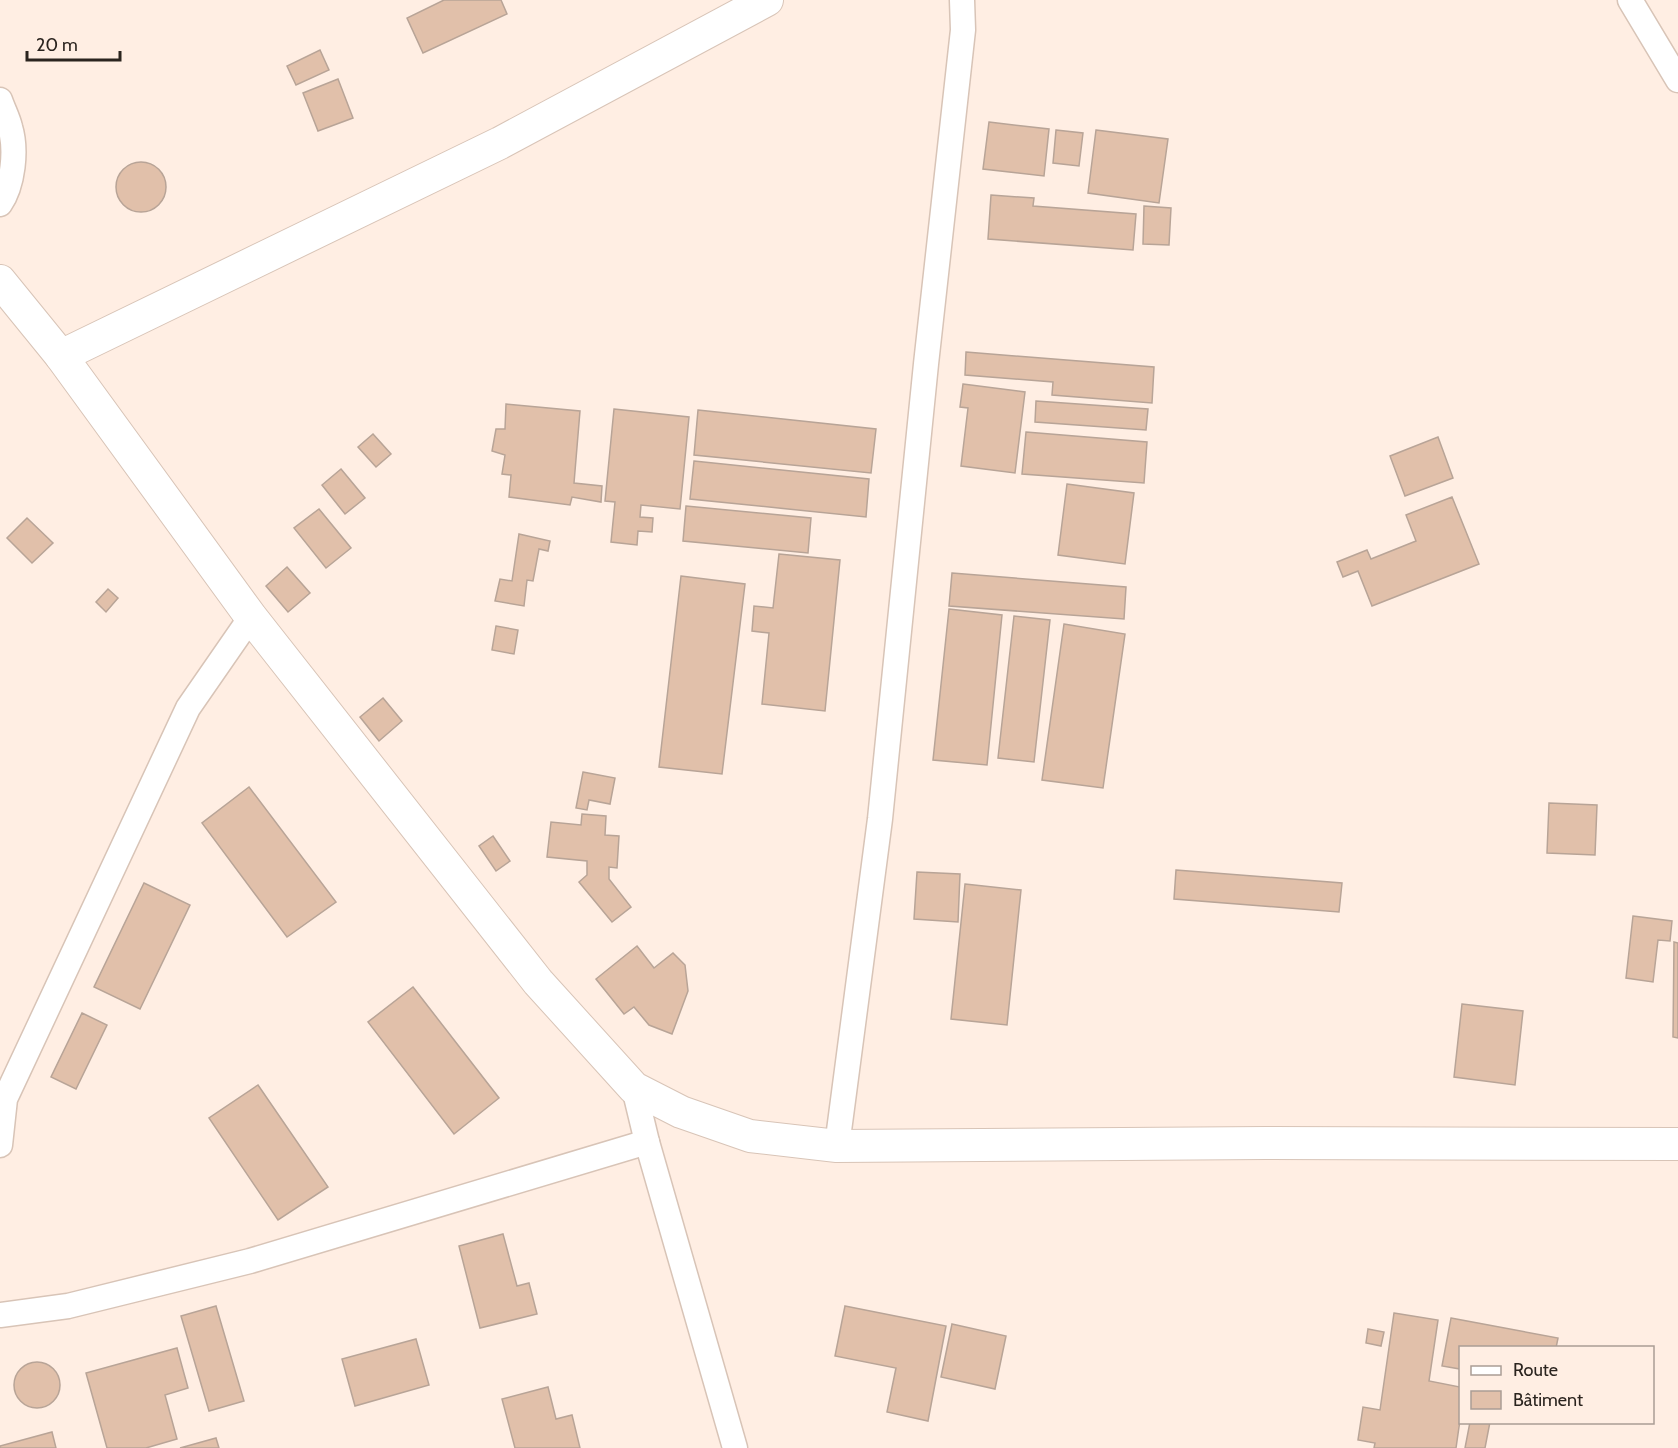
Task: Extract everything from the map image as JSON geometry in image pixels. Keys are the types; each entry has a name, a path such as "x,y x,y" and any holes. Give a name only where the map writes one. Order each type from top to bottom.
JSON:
{"street":[{"path":"61,356 500,143 767,0"},
{"path":"837,1146 880,819 926,364 963,30 962,0"},
{"path":"1630,0 1678,80"},
{"path":"0,100 11,128 13,165 7,194 0,204"},
{"path":"0,282 61,356 251,617 538,982 634,1088 681,1112 750,1136 837,1146 1266,1143 1678,1144"},
{"path":"0,1145 4,1099 188,708 251,617"},
{"path":"634,1088 647,1142 735,1448"},
{"path":"0,1315 68,1306 250,1261 647,1142"}],"building":[{"path":"444,0 501,0 507,14 423,53 407,18"},
{"path":"320,50 329,70 296,85 287,66"},
{"path":"338,79 353,118 318,131 303,93"},
{"path":"989,122 1049,129 1044,176 983,169"},
{"path":"1056,130 1083,133 1079,166 1053,163"},
{"path":"1096,130 1168,139 1159,203 1088,193"},
{"path":"141,162 150,164 161,173 166,187 164,196 155,207 141,212 132,210 121,201 116,187 118,178 127,167"},
{"path":"991,195 1034,198 1033,206 1136,214 1133,250 988,239"},
{"path":"1144,206 1171,208 1169,245 1143,244"},
{"path":"966,352 1154,367 1152,403 1052,395 1053,382 965,375"},
{"path":"963,384 1025,392 1015,473 961,466 968,408 960,407"},
{"path":"1036,401 1148,409 1146,430 1035,422"},
{"path":"506,404 580,411 574,483 602,486 601,502 572,497 570,505 509,497 511,475 502,474 505,455 492,451 496,429 505,429"},
{"path":"614,409 689,417 680,509 641,505 640,517 653,518 652,532 638,531 637,545 611,542 615,502 605,501"},
{"path":"698,410 876,429 871,473 694,455"},
{"path":"1026,432 1147,442 1144,483 1022,474"},
{"path":"373,434 391,454 376,467 358,447"},
{"path":"1438,437 1453,478 1405,496 1390,456"},
{"path":"694,461 869,479 866,517 690,499"},
{"path":"341,469 365,498 345,514 322,485"},
{"path":"1067,484 1134,493 1125,564 1058,555"},
{"path":"1452,497 1479,564 1372,606 1358,571 1343,577 1337,562 1367,550 1371,559 1416,541 1406,515"},
{"path":"686,506 811,518 808,553 683,541"},
{"path":"319,509 351,548 326,568 294,528"},
{"path":"27,518 53,543 32,563 7,538"},
{"path":"519,534 550,541 548,551 539,549 533,581 527,580 524,606 495,601 500,579 512,581"},
{"path":"779,554 840,560 825,711 762,704 769,633 752,631 754,606 773,608"},
{"path":"287,567 310,593 288,612 266,586"},
{"path":"952,573 1126,587 1124,619 949,606"},
{"path":"681,576 745,584 722,774 659,767"},
{"path":"108,589 118,598 106,612 96,602"},
{"path":"949,609 1002,615 987,765 933,760"},
{"path":"1014,616 1050,620 1034,762 998,758"},
{"path":"1064,624 1125,634 1103,788 1042,780"},
{"path":"496,626 518,630 514,654 492,650"},
{"path":"383,698 402,721 379,741 360,717"},
{"path":"583,772 615,778 610,804 589,800 587,810 576,808"},
{"path":"249,787 336,902 287,937 202,823"},
{"path":"1549,803 1597,805 1595,855 1547,853"},
{"path":"582,814 606,816 605,835 619,836 617,868 609,867 609,879 631,907 612,922 579,882 587,875 587,861 547,857 551,822 581,825"},
{"path":"493,836 510,861 496,871 479,846"},
{"path":"1176,870 1342,883 1339,912 1174,899"},
{"path":"917,872 960,874 958,922 914,919"},
{"path":"144,883 190,905 140,1009 94,987"},
{"path":"965,884 1021,890 1007,1025 951,1019"},
{"path":"1633,916 1672,921 1670,941 1658,940 1653,982 1626,978"},
{"path":"1674,942 1678,943 1678,1038 1673,1037"},
{"path":"637,946 654,968 673,953 685,965 688,991 672,1034 649,1025 634,1007 624,1014 596,979"},
{"path":"413,987 499,1098 454,1134 368,1022"},
{"path":"1462,1004 1523,1011 1515,1085 1454,1077"},
{"path":"82,1013 107,1025 76,1089 51,1077"},
{"path":"258,1085 328,1187 278,1220 209,1118"},
{"path":"503,1234 517,1286 529,1283 537,1314 480,1328 459,1246"},
{"path":"216,1306 244,1401 209,1411 181,1316"},
{"path":"845,1306 946,1326 928,1421 887,1412 896,1368 835,1356"},
{"path":"1394,1313 1438,1320 1429,1381 1459,1387 1459,1424 1456,1448 1374,1448 1375,1443 1358,1440 1363,1407 1380,1410"},
{"path":"1451,1318 1558,1338 1556,1346 1459,1346 1459,1369 1442,1366"},
{"path":"952,1324 1006,1336 995,1389 941,1377"},
{"path":"1368,1329 1384,1332 1381,1346 1366,1343"},
{"path":"416,1339 429,1385 355,1406 342,1359"},
{"path":"177,1348 188,1388 165,1395 177,1439 146,1448 107,1448 86,1373"},
{"path":"37,1362 53,1369 60,1385 53,1401 37,1408 21,1401 14,1385 21,1369"},
{"path":"548,1387 556,1419 572,1415 580,1448 515,1448 502,1399"},
{"path":"1470,1424 1490,1424 1485,1448 1465,1448"},
{"path":"52,1432 56,1448 0,1448 0,1446"},
{"path":"216,1438 219,1448 180,1448"}]}
